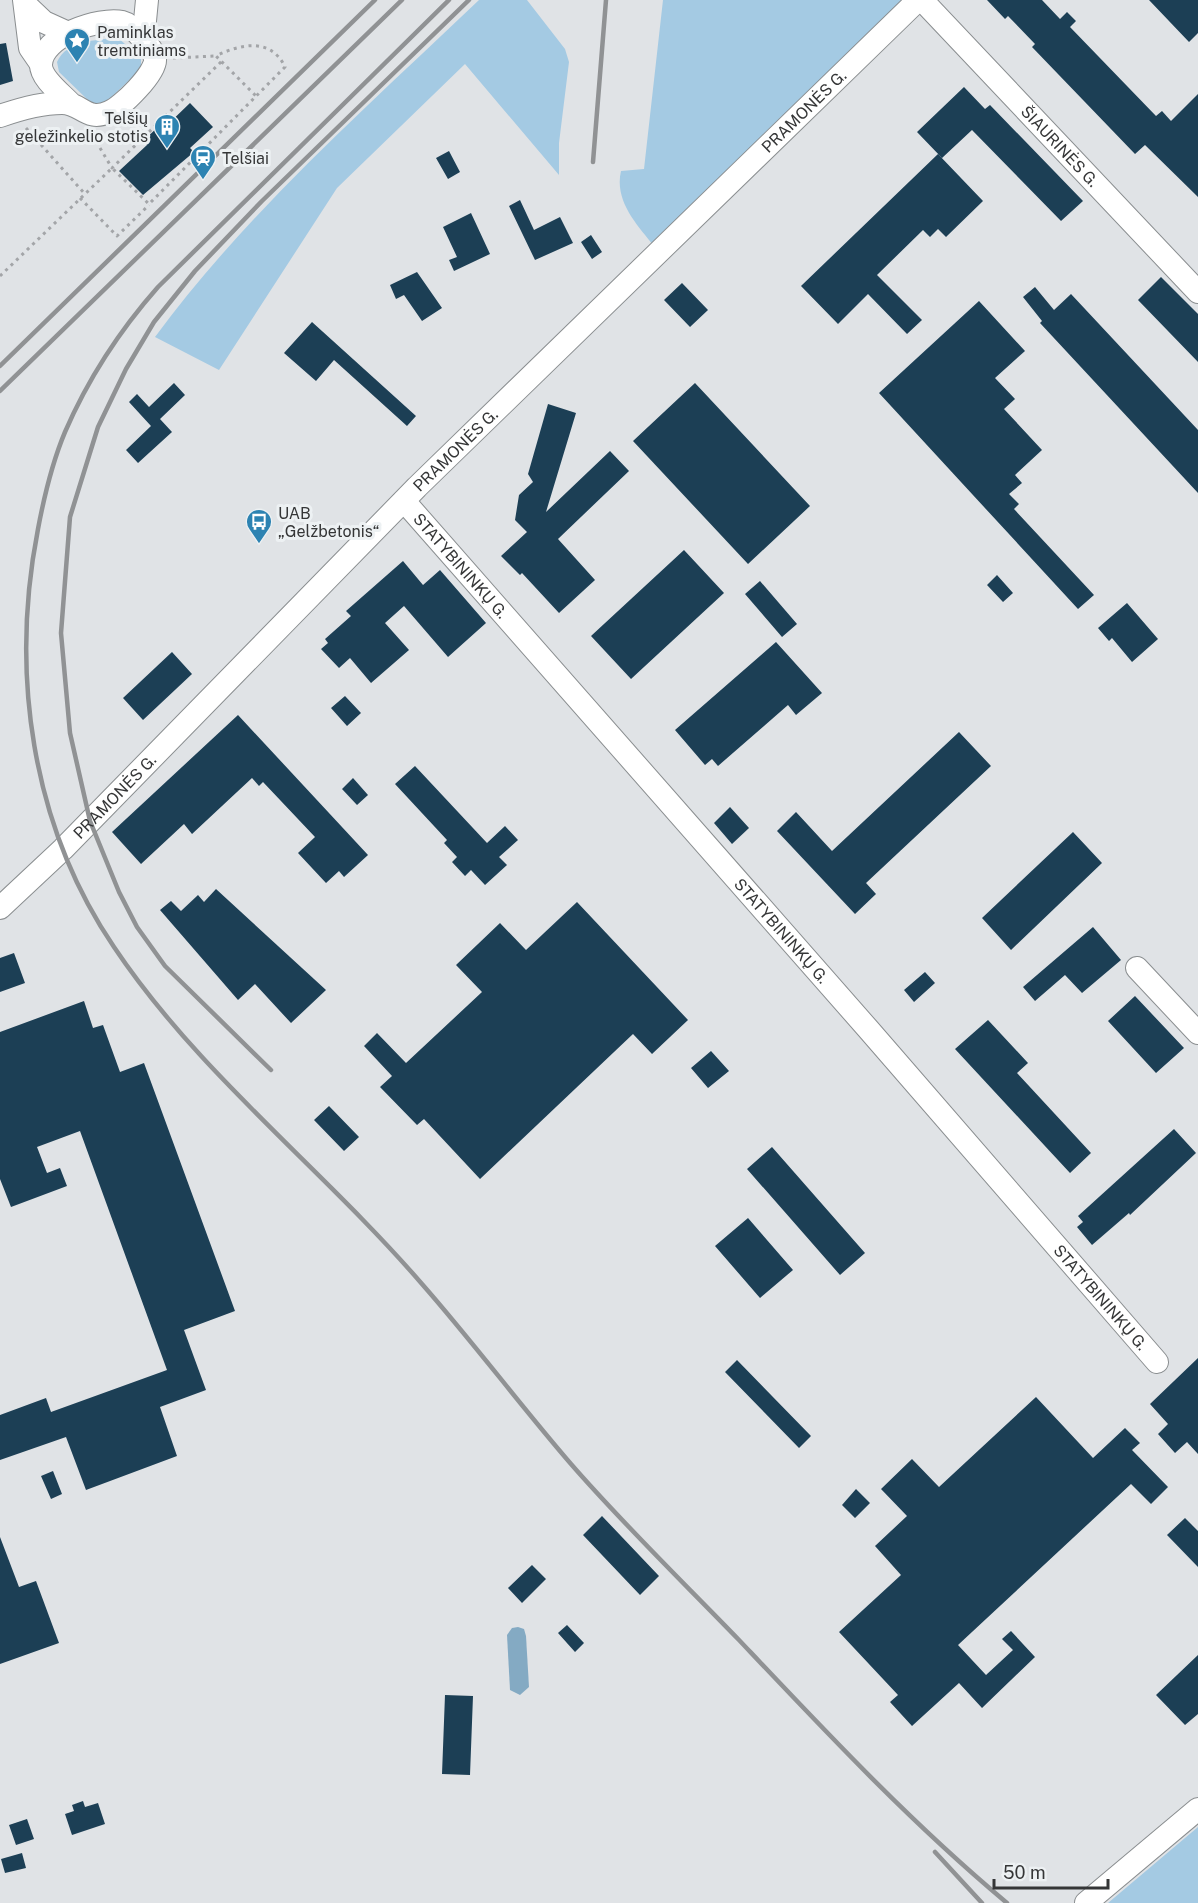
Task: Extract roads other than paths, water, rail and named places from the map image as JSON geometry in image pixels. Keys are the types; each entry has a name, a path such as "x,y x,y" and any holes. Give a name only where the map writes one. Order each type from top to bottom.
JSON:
{"street":[{"path":"114,21 146,0"},
{"path":"24,2 30,48 41,68 71,104 86,114 95,116 112,111 148,77 154,67 144,31 146,0"},
{"name":"ŠIAURINĖS G.","path":"920,0 1198,292"},
{"name":"PRAMONĖS G.","path":"0,908 63,849 404,501 920,0"},
{"path":"24,2 44,22 66,32"},
{"path":"24,108 33,97 46,50 66,32 114,21 126,22 151,51"},
{"path":"0,116 24,108 71,104"},
{"name":"STATYBININKŲ G.","path":"404,501 1157,1362"},
{"path":"1137,968 1198,1033"},
{"path":"1086,1903 1198,1809"}],"railway":[{"path":"0,366 375,0"},
{"path":"0,391 402,0"},
{"path":"449,0 158,287 106,356 74,412 60,444 43,505 30,583 26,637 28,692 34,746 46,799 63,850 86,900 114,947 184,1037 384,1242 441,1306 591,1487 869,1775 936,1841 1007,1903"},
{"path":"271,1070 165,966 137,927 119,892 90,821 70,733 61,633 70,517 98,427 126,369 154,322 195,271 262,201 469,0"},
{"path":"593,162 606,0"},
{"path":"935,1852 982,1903"}],"place":[{"name":"Paminklas tremtiniams","path":"77,64"},
{"name":"Telšių geležinkelio stotis","path":"167,150"},
{"name":"Telšiai","path":"203,181"},
{"name":"UAB „Gelžbetonis“","path":"259,545"}]}
